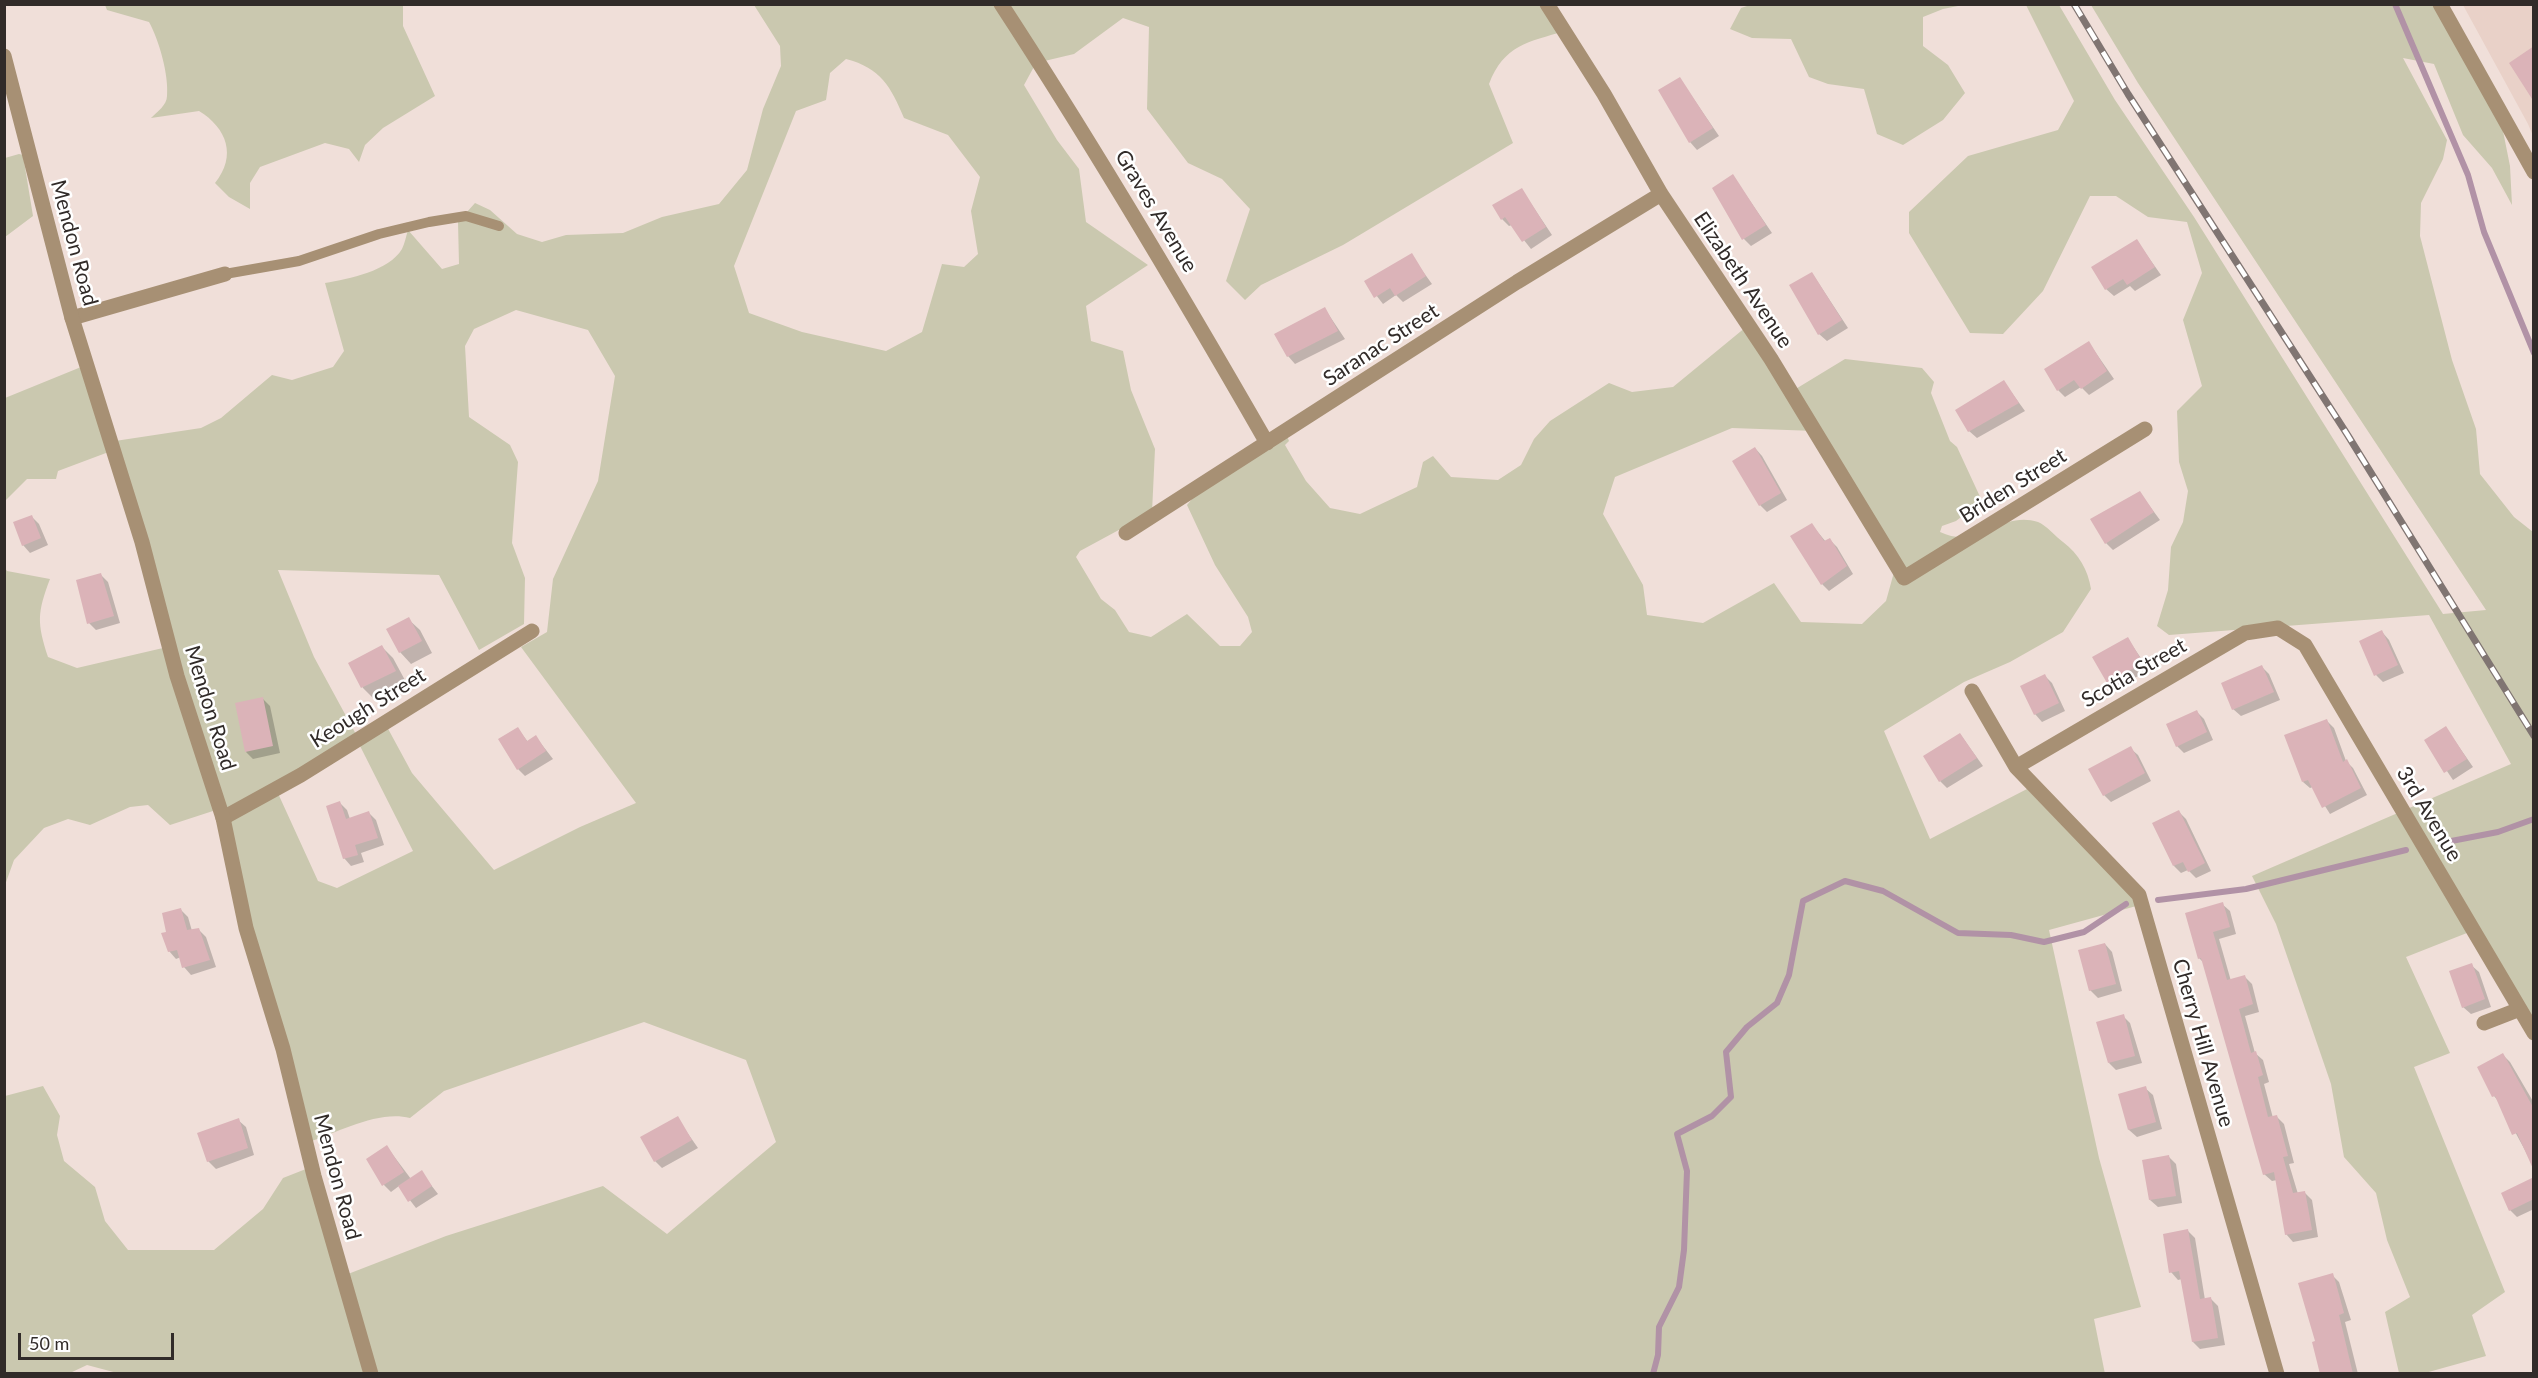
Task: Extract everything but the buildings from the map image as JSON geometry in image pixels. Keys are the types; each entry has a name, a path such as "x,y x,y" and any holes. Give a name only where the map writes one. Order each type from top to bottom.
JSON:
{"street":[{"name":"Graves Avenue","path":"1001,4 1074,115 1174,280 1267,443"},
{"name":"Elizabeth Avenue","path":"1547,4 1604,94 1661,194 1771,359 1904,578"},
{"path":"2440,4 2528,149 2534,172"},
{"name":"Mendon Road","path":"4,56 72,318 142,542 177,676 223,818 246,928 283,1049 314,1176 371,1374"},
{"name":"Saranac Street","path":"1126,533 1516,282 1661,194"},
{"path":"72,318 225,274"},
{"name":"Briden Street","path":"1904,578 2145,429"},
{"name":"Scotia Street","path":"2016,767 2245,633 2278,628"},
{"name":"3rd Avenue","path":"2278,628 2305,645 2534,1033"},
{"name":"Keough Street","path":"223,818 301,775 532,631"},
{"path":"1972,691 2016,767"},
{"name":"Cherry Hill Avenue","path":"2016,767 2139,895 2277,1374"},
{"path":"2484,1023 2520,1009"}],"lane":[{"path":"225,274 299,261 379,234 429,222 466,216 499,226"}],"shaded area":[{"path":"105,5 403,5 403,26 435,96 383,128 365,145 359,162 349,149 325,143 260,167 250,183 250,209 229,197 215,183 226,163 227,153 222,134 209,118 199,111 151,118 167,99 165,68 156,38 149,22 107,10"},
{"path":"754,5 1548,5 1565,31 1519,47 1502,61 1495,71 1489,84 1513,143 1343,245 1261,285 1245,300 1226,281 1250,209 1222,179 1188,163 1147,109 1149,27 1123,18 1074,54 1036,63 1024,85 1057,140 1079,169 1086,222 1148,265 1086,306 1091,341 1123,351 1131,390 1155,449 1152,512 1080,551 1076,557 1101,599 1115,610 1129,632 1151,637 1187,614 1220,646 1240,646 1252,632 1248,617 1215,565 1187,505 1207,481 1285,431 1289,441 1285,445 1306,481 1330,508 1360,514 1417,487 1423,462 1433,456 1451,477 1498,480 1521,465 1534,439 1550,421 1609,383 1632,392 1673,387 1746,327 1794,390 1845,359 1922,368 1934,382 1931,393 1950,441 1957,447 1982,501 1956,521 1942,526 1940,532 1954,537 1967,537 2012,521 2038,522 2048,528 2078,557 2088,575 2091,589 2063,632 2010,662 1964,682 1884,731 1930,839 2027,789 2140,905 2049,930 2099,1158 2141,1307 2094,1319 2105,1374 121,1374 87,1365 70,1373 5,1373 5,1096 43,1086 60,1116 57,1135 64,1161 95,1187 105,1221 128,1250 214,1250 263,1209 283,1178 311,1167 348,1274 446,1236 603,1186 667,1234 776,1142 746,1060 644,1022 444,1091 410,1118 398,1116 372,1119 309,1142 216,810 170,825 148,805 130,807 90,825 68,819 44,828 14,860 5,885 5,568 7,571 50,579 40,618 48,657 77,668 163,648 114,450 58,471 56,479 27,479 5,501 5,398 86,365 115,441 201,428 221,418 272,375 292,380 333,367 344,351 325,283 368,273 388,263 402,249 408,230 442,269 459,264 458,222 475,203 490,210 517,234 542,242 566,235 623,233 662,217 719,204 747,170 763,109 781,66 780,46","holes":["846,59 876,73 889,88 904,118 948,135 980,177 971,211 978,254 964,267 942,264 922,332 886,351 802,332 749,313 734,266 796,111 826,100 830,73","516,310 588,330 615,376 598,481 553,579 547,632 521,647 636,803 580,827 494,870 412,773 386,725 358,738 314,657 278,570 439,575 479,650 524,624 525,578 512,543 518,462 510,445 469,417 465,346 474,329","1732,428 1815,431 1896,565 1886,601 1862,624 1801,622 1774,583 1703,623 1647,615 1643,585 1603,514 1615,477","358,742 413,851 337,888 318,881 276,789"]},
{"path":"1750,5 1963,5 1943,9 1923,17 1923,46 1948,65 1965,93 1943,120 1903,145 1877,134 1864,89 1828,84 1809,77 1791,39 1752,38 1730,29 1741,8"},
{"path":"2026,5 2059,5 2115,100 2194,217 2443,614 2486,610 2138,83 2091,5 2438,5 2503,131 2510,166 2512,205 2492,168 2463,135 2434,64 2403,58 2447,140 2443,159 2421,203 2420,236 2452,360 2476,429 2480,474 2514,517 2533,532 2533,1023 2477,929 2406,957 2450,1053 2414,1067 2505,1292 2472,1315 2486,1356 2425,1373 2399,1373 2385,1312 2410,1297 2387,1240 2376,1193 2344,1157 2331,1084 2276,924 2252,876 2511,764 2429,615 2169,635 2157,626 2168,590 2171,547 2183,522 2188,491 2179,462 2177,411 2202,386 2183,320 2202,273 2187,222 2148,217 2116,196 2090,196 2043,291 2003,334 1970,333 1909,233 1909,212 1968,156 2058,130 2074,101"},
{"path":"2463,5 2533,5 2533,136 2528,124"},
{"path":"23,155 33,216 5,237 5,158"}],"waterway":[{"path":"2395,4 2468,175 2484,232 2534,353"},
{"path":"2441,843 2498,832 2534,819"},
{"path":"2158,900 2246,889 2406,850"},
{"path":"1653,1374 1658,1355 1659,1327 1679,1287 1684,1250 1687,1171 1677,1134 1712,1116 1731,1097 1726,1052 1747,1027 1777,1003 1789,975 1803,901 1845,881 1883,891 1958,933 2011,935 2044,942 2084,932 2126,904"}],"railway":[{"path":"2074,4 2128,94 2347,434 2534,736"}]}
